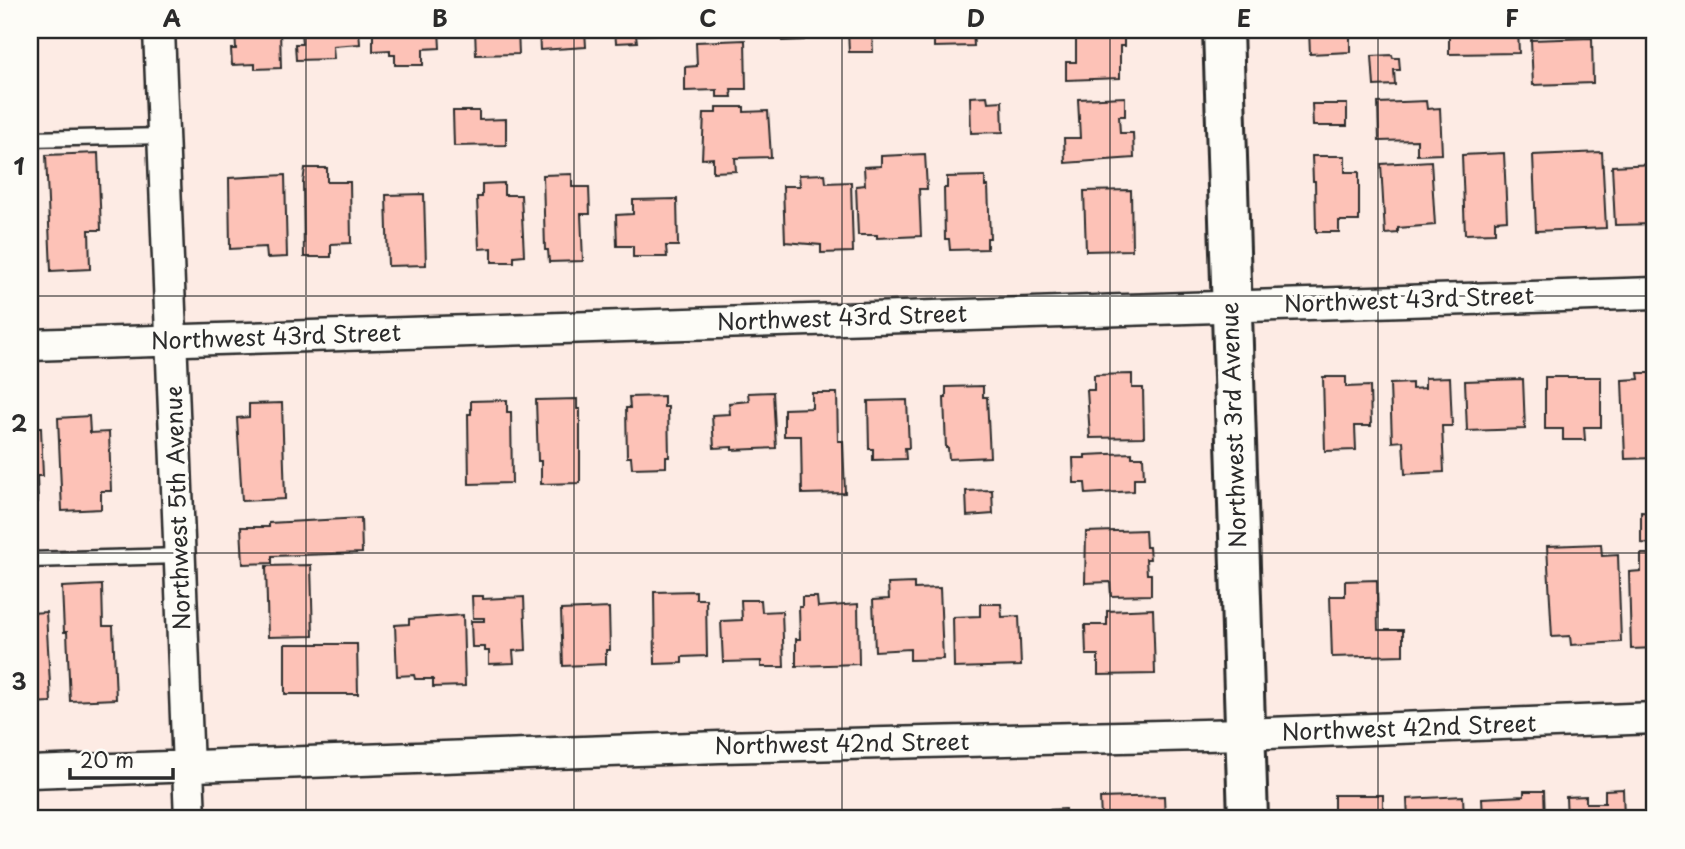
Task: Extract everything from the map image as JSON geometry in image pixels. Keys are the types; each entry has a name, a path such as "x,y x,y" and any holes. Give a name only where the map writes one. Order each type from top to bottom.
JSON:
{"street":[{"name":"Northwest 5th Avenue","path":"159,30 190,819"},
{"name":"Northwest 3rd Avenue","path":"1223,30 1248,819"},
{"name":"Northwest 43rd Street","path":"30,345 1655,293"},
{"name":"Northwest 42nd Street","path":"30,772 720,747 1244,734 1655,719"}],"lane":[{"path":"30,139 163,135"},
{"path":"30,560 180,556"}],"building":[{"path":"235,30 280,30 281,68 255,69 255,64 232,65 231,49 236,49"},
{"path":"292,30 359,30 360,44 333,46 334,59 296,60 295,44 302,44 301,32"},
{"path":"373,30 439,30 440,48 423,49 423,65 395,65 395,55 390,55 390,50 373,51"},
{"path":"475,30 518,30 519,54 476,55"},
{"path":"539,30 585,30 586,47 540,50"},
{"path":"615,30 679,30 679,33 636,35 637,42 616,43"},
{"path":"782,30 804,30 804,40 782,41"},
{"path":"848,30 887,31 872,31 873,52 849,52"},
{"path":"934,30 973,30 974,46 934,47"},
{"path":"1076,30 1124,30 1124,46 1120,46 1120,78 1066,80 1066,62 1076,62"},
{"path":"1309,30 1350,30 1350,52 1310,54"},
{"path":"1449,30 1518,30 1519,53 1449,54"},
{"path":"1592,38 1593,83 1533,85 1531,40"},
{"path":"745,40 746,89 731,89 732,97 717,97 717,90 685,91 685,67 697,66 696,42"},
{"path":"1392,55 1393,58 1399,58 1400,70 1394,70 1395,85 1374,86 1372,56"},
{"path":"987,96 988,102 1002,101 1003,132 971,133 970,97"},
{"path":"1125,97 1125,116 1119,116 1120,133 1133,133 1134,158 1065,163 1064,138 1080,138 1078,99"},
{"path":"1426,101 1427,109 1440,108 1442,154 1417,155 1417,140 1379,141 1378,103"},
{"path":"1312,104 1347,104 1347,126 1313,126"},
{"path":"716,107 744,107 744,112 768,111 771,157 735,158 736,171 713,172 713,158 702,159 704,113 716,113"},
{"path":"453,111 479,111 479,120 506,119 506,145 454,146"},
{"path":"1602,152 1606,228 1536,231 1533,155"},
{"path":"98,153 101,230 89,230 90,269 51,271 46,155"},
{"path":"1504,153 1507,220 1495,221 1495,233 1465,234 1462,155"},
{"path":"925,154 927,189 919,189 921,236 877,238 877,235 858,235 856,186 865,185 864,167 881,166 881,156"},
{"path":"1312,156 1345,156 1345,172 1359,172 1359,221 1339,221 1339,232 1316,232"},
{"path":"30,159 33,159 34,195 30,195"},
{"path":"1431,161 1435,225 1398,228 1398,233 1385,234 1381,164"},
{"path":"1655,164 1655,224 1615,225 1612,166"},
{"path":"305,168 327,168 327,182 350,182 351,243 331,244 331,257 304,257"},
{"path":"572,174 572,187 589,187 590,214 581,214 583,261 549,262 548,250 545,250 543,175"},
{"path":"825,174 826,183 851,182 853,252 821,253 821,245 785,242 783,186 800,186 799,175"},
{"path":"285,175 287,257 267,258 266,247 230,249 229,178"},
{"path":"985,176 985,186 988,186 990,238 987,238 987,249 950,250 949,239 945,239 944,188 947,188 947,177"},
{"path":"504,183 504,195 521,195 524,255 514,256 514,262 492,262 492,248 479,249 477,197 482,197 482,184"},
{"path":"1131,190 1132,250 1086,251 1084,191"},
{"path":"424,194 426,265 388,266 386,195"},
{"path":"677,199 678,246 666,246 667,257 633,257 633,246 617,246 616,215 633,214 633,200"},
{"path":"1638,373 1655,373 1655,458 1625,459 1622,380 1639,379"},
{"path":"1132,374 1132,388 1143,388 1144,437 1090,438 1087,390 1094,390 1094,375"},
{"path":"1323,377 1346,377 1346,387 1370,386 1371,426 1355,426 1356,450 1325,451"},
{"path":"1450,377 1452,426 1442,426 1444,472 1405,474 1403,441 1392,442 1390,384 1412,383 1412,389 1425,388 1425,378"},
{"path":"1545,377 1601,377 1601,427 1584,427 1585,440 1563,440 1563,429 1545,429"},
{"path":"1523,379 1525,429 1467,431 1465,381"},
{"path":"983,386 983,397 987,397 990,457 949,459 946,448 946,387"},
{"path":"773,392 776,448 714,448 712,415 730,414 729,403 749,401 748,393"},
{"path":"812,393 837,393 838,441 843,441 845,493 802,494 801,436 784,436 784,409 812,408"},
{"path":"664,396 664,407 668,407 669,457 666,457 666,467 632,468 631,457 627,457 626,408 630,408 629,397"},
{"path":"577,399 577,409 580,409 580,483 541,484 536,400"},
{"path":"507,400 507,412 511,412 512,483 469,484 468,414 471,414 471,401"},
{"path":"907,400 909,448 905,448 906,459 873,460 873,449 869,449 868,401"},
{"path":"282,403 285,499 242,501 237,418 249,417 249,404"},
{"path":"89,416 90,433 109,432 111,491 101,491 101,509 62,511 58,418"},
{"path":"30,428 41,428 43,476 37,476 38,502 30,502"},
{"path":"1132,453 1132,457 1143,457 1144,478 1134,478 1134,491 1086,494 1085,483 1074,483 1073,458"},
{"path":"992,490 993,514 967,516 966,491"},
{"path":"1641,512 1655,513 1655,544 1641,543"},
{"path":"361,518 362,553 272,556 272,563 243,564 241,527"},
{"path":"1145,530 1146,547 1149,547 1150,559 1146,559 1147,574 1151,574 1151,595 1111,596 1110,582 1085,583 1086,532"},
{"path":"1601,544 1602,556 1618,555 1621,642 1571,645 1570,636 1552,637 1547,546"},
{"path":"1641,554 1655,554 1655,648 1631,649 1629,572 1641,571"},
{"path":"311,565 313,636 268,637 266,566"},
{"path":"1377,580 1378,630 1403,630 1403,655 1332,657 1330,596 1345,596 1345,581"},
{"path":"914,583 914,589 940,588 943,659 910,660 910,649 875,651 873,600 889,599 888,584"},
{"path":"102,585 103,626 113,626 116,699 70,701 62,587"},
{"path":"696,591 696,599 706,599 707,656 682,657 682,663 655,664 654,592"},
{"path":"472,596 483,596 483,599 524,597 526,650 513,651 514,663 489,664 489,651 485,651 485,647 472,647 471,621 484,621 484,618 473,618"},
{"path":"802,597 817,597 818,607 858,604 859,664 796,666 796,639 800,639 799,607 802,607"},
{"path":"741,600 761,600 762,612 782,611 784,667 761,667 761,661 723,662 721,621 742,620"},
{"path":"980,604 1001,604 1002,617 1019,616 1021,666 954,668 953,617 980,616"},
{"path":"609,608 610,650 606,650 606,664 563,666 561,610"},
{"path":"1153,609 1155,674 1098,675 1098,655 1086,655 1085,625 1107,625 1107,611"},
{"path":"46,612 51,702 30,703 30,613"},
{"path":"463,615 465,686 433,687 433,679 415,679 414,675 397,676 395,625 409,624 409,619"},
{"path":"285,644 357,644 358,694 285,694"},
{"path":"1623,789 1624,819 1567,819 1566,797 1586,796 1586,803 1605,803 1605,790"},
{"path":"1524,791 1544,791 1545,819 1483,819 1482,798 1524,796"},
{"path":"1334,795 1383,795 1383,819 1334,819"},
{"path":"1164,796 1165,819 1101,819 1100,798"},
{"path":"1463,796 1464,819 1408,819 1407,799"},
{"path":"1065,809 1066,818 1080,819 1034,819 1034,815 1048,814 1048,810"}]}
